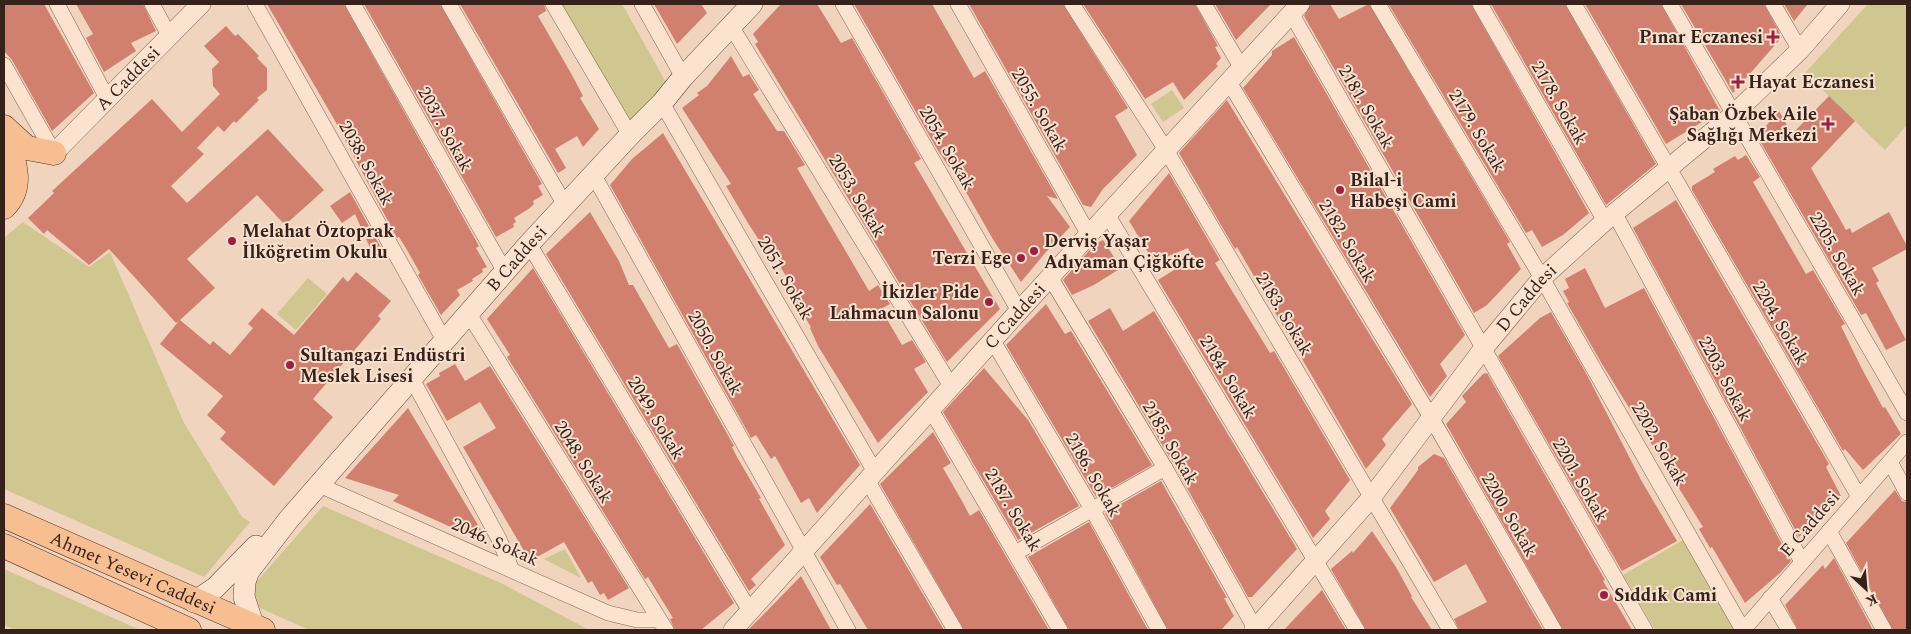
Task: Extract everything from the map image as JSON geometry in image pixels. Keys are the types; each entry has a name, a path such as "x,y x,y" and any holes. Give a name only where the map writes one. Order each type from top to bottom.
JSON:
{"main road":[{"name":"B Caddesi","path":"259,628 244,597 244,582 249,571 289,519 529,244 662,103 741,11"},
{"path":"4,127 26,148 54,153"},
{"path":"4,127 17,179 13,198 4,208"},
{"name":"Ahmet Yesevi Caddesi","path":"4,516 194,602 259,628"},
{"name":"B Caddesi","path":"194,602 215,588 271,531 289,519"},
{"name":"Ahmet Yesevi Caddesi","path":"4,546 189,630"}],"street":[{"path":"57,4 108,100"},
{"path":"152,4 170,37"},
{"name":"A Caddesi","path":"54,153 201,4"},
{"name":"2038. Sokak","path":"255,4 444,340"},
{"name":"2037. Sokak","path":"354,4 505,272"},
{"path":"449,4 565,205"},
{"path":"553,4 630,135"},
{"path":"642,4 683,77"},
{"name":"2054. Sokak","path":"843,4 1019,311"},
{"name":"2055. Sokak","path":"958,4 1089,235"},
{"name":"2183. Sokak","path":"1072,4 1166,150 1450,630"},
{"path":"1204,4 1241,67"},
{"name":"2179. Sokak","path":"1378,4 1542,278"},
{"name":"2178. Sokak","path":"1480,4 1610,218"},
{"name":"2204. Sokak","path":"1574,4 1859,497"},
{"name":"2205. Sokak","path":"1670,4 1907,413"},
{"path":"1773,4 1800,50"},
{"name":"D Caddesi","path":"1255,630 1371,498 1483,349 1542,278 1734,114 1800,50 1840,4"},
{"name":"C Caddesi","path":"733,630 951,386 1295,8"},
{"name":"2181. Sokak","path":"1295,8 1483,349"},
{"name":"2053. Sokak","path":"741,11 951,386"},
{"path":"4,65 54,153"},
{"name":"2182. Sokak","path":"1229,82 1432,419"},
{"name":"2051. Sokak","path":"662,103 955,630"},
{"name":"2050. Sokak","path":"593,174 848,630"},
{"name":"2184. Sokak","path":"1107,214 1317,560 1357,630"},
{"name":"2203. Sokak","path":"1610,218 1802,562"},
{"name":"2049. Sokak","path":"529,244 750,611"},
{"name":"2185. Sokak","path":"1050,277 1165,468 1255,630"},
{"name":"2202. Sokak","path":"1542,278 1743,630"},
{"name":"2048. Sokak","path":"469,314 663,625"},
{"name":"2186. Sokak","path":"992,341 1092,509 1159,630"},
{"name":"2201. Sokak","path":"1483,349 1645,630"},
{"path":"412,379 499,539 511,568"},
{"name":"2187. Sokak","path":"931,410 1017,552 1060,630"},
{"name":"2200. Sokak","path":"1432,419 1554,630"},
{"name":"E Caddesi","path":"1743,630 1907,442"},
{"path":"1890,462 1907,493"},
{"path":"1017,552 1165,468"},
{"name":"2046. Sokak","path":"319,485 511,568 608,613 663,625"},
{"path":"1829,531 1884,630"},
{"path":"1770,598 1788,630"}],"shaded area":[{"path":"622,4 668,86 630,128 559,5"},
{"path":"1868,4 1907,4 1907,125 1885,150 1805,73"},
{"path":"1172,90 1184,108 1163,122 1151,104"},
{"path":"23,222 89,267 110,252 184,423 242,517 250,522 204,577 4,489 4,238"},
{"path":"308,278 327,294 296,330 277,314"},
{"path":"323,506 503,584 589,630 309,630 260,608 251,588"},
{"path":"1683,540 1734,627 1731,630 1655,630 1623,575"},
{"path":"565,549 581,578 544,559"},
{"path":"4,569 140,630 16,630 4,625"}],"building":[{"path":"4,4 44,4 94,93 52,131 12,60 4,51"},
{"path":"76,4 143,4 156,31 131,43 136,51 104,72 86,38 93,34"},
{"path":"267,4 344,4 479,246 476,248 487,267 482,269 483,272 472,279 473,281 457,290 460,295 441,315 418,275 420,273 407,250 399,237 397,238 334,119"},
{"path":"364,4 440,4 542,184 538,186 543,195 533,201 534,204 530,208 514,218 516,222 513,224 514,227 496,237"},
{"path":"460,4 544,4 546,11 538,16 583,96 580,98 599,129 583,147 577,136 555,149 566,168 558,173"},
{"path":"654,4 701,4 707,13 677,44"},
{"path":"781,4 817,4 841,43 852,38 921,159 914,163 1000,309 947,362 755,44 758,42 753,34"},
{"path":"854,4 932,4 974,78 985,71 1058,199 1047,196 1070,227 1021,282 994,241 951,166 949,167 937,149"},
{"path":"969,4 1063,4 1128,108 1115,116 1137,155 1103,189 1091,207 1083,205"},
{"path":"1083,4 1195,4 1218,46 1215,47 1221,58 1216,64 1218,66 1184,100 1173,82 1145,99"},
{"path":"1215,4 1271,4 1236,40"},
{"path":"1311,4 1330,4 1339,19 1369,4 1510,242 1507,244 1521,269 1487,305 1474,313 1304,16"},
{"path":"1471,4 1589,213 1563,235 1542,247 1532,230 1526,233 1389,5"},
{"path":"1491,4 1565,4 1656,164 1606,205"},
{"path":"1585,4 1661,4 1720,111 1666,144"},
{"path":"1681,4 1764,4 1782,37 1733,93"},
{"path":"1784,4 1808,4 1794,21"},
{"path":"226,26 235,36 238,34 259,56 257,58 267,68 267,90 257,98 259,100 236,123 234,121 224,132 218,126 197,148 204,154 171,186 187,203 268,129 324,190 285,225 257,195 187,259 215,288 180,320 210,345 213,341 230,355 253,328 248,324 262,308 294,335 343,277 348,282 356,272 391,301 378,316 381,319 313,399 333,417 274,486 220,439 226,432 207,415 223,396 160,344 179,321 176,323 109,249 89,265 47,230 44,234 28,218 54,193 52,191 152,99 182,132 220,94 213,86 212,69 219,62 204,46"},
{"path":"1294,37 1465,335 1440,364 1447,376 1430,397 1243,88 1272,55 1272,51"},
{"path":"731,56 743,77 749,74 759,90 753,94 777,131 784,131 805,165 797,168 869,291 878,285 890,304 881,309 902,345 912,340 926,362 914,369 928,392 878,443 818,346 811,327 789,291 793,288 774,256 771,259 748,223 726,186 731,184 682,108 699,95 697,93 707,86"},
{"path":"1829,96 1855,121 1811,168 1846,230 1850,228 1852,233 1889,212 1907,246 1907,249 1872,268 1879,281 1876,283 1906,340 1886,350 1866,313 1861,315 1757,136 1779,111 1792,134"},
{"path":"1227,100 1412,404 1382,439 1386,445 1366,469 1237,247 1235,249 1179,153"},
{"path":"663,133 860,465 817,513 809,498 801,503 775,456 771,459 756,435 751,438 610,185 632,159"},
{"path":"1746,155 1760,177 1753,182 1806,274 1813,270 1845,324 1841,326 1861,367 1883,408 1885,407 1901,434 1863,470 1845,449 1843,451 1692,190 1692,186 1715,172 1713,169 1735,156 1738,160"},
{"path":"1169,173 1220,260 1215,263 1270,353 1274,351 1350,480 1325,511 1330,519 1313,538 1158,280 1193,258 1188,248 1154,262 1129,221"},
{"path":"350,192 380,246 371,250 355,214 342,223 330,206"},
{"path":"1676,200 1829,464 1826,467 1841,496 1799,537 1633,228"},
{"path":"590,212 619,261 629,285 633,285 669,348 677,344 734,446 732,447 737,457 785,545 751,579 756,585 749,591 546,254"},
{"path":"1103,240 1121,268 1094,285 1072,295 1063,280 1095,244"},
{"path":"533,268 734,603 701,630 675,630 670,619 673,618 648,577 645,579 507,357 510,355 487,319"},
{"path":"1585,268 1605,308 1644,288 1791,561 1745,603 1712,547 1710,548 1699,529 1703,527 1602,364 1567,303 1569,302 1563,291 1569,288 1565,279"},
{"path":"1046,304 1065,334 1071,331 1152,465 1096,497 1006,345"},
{"path":"1110,308 1123,331 1154,311 1297,549 1252,597 1248,597 1173,463 1088,321"},
{"path":"1551,312 1586,373 1641,480 1677,541 1622,571 1498,356 1540,318"},
{"path":"455,364 465,381 490,366 629,588 608,600 604,593 600,595 592,581 588,583 564,542 530,561 463,447 496,428 480,402 447,421 426,384 440,376 439,373"},
{"path":"984,368 1028,420 1079,506 1018,540 943,412"},
{"path":"1487,373 1632,630 1563,630 1446,424 1466,402 1462,396 1483,374"},
{"path":"408,408 481,530 473,537 393,501 399,495 345,478"},
{"path":"933,432 951,463 943,468 970,516 979,510 1049,630 964,630 880,484"},
{"path":"1434,454 1444,458 1543,630 1459,630 1454,619 1487,602 1466,564 1434,582 1390,508 1418,470 1418,467"},
{"path":"1161,481 1227,598 1224,598 1234,616 1221,630 1168,630 1105,513"},
{"path":"1895,490 1902,501 1907,502 1907,630 1893,630 1846,543"},
{"path":"870,504 944,630 868,630 840,584 837,585 820,557"},
{"path":"1089,522 1148,630 1069,630 1028,557"},
{"path":"1372,531 1396,567 1411,597 1432,630 1366,630 1331,569 1352,551 1353,553"},
{"path":"1834,558 1873,630 1798,630 1785,605 1823,565 1825,569"},
{"path":"801,576 831,630 748,630 765,613"},
{"path":"1322,590 1346,630 1284,630 1296,617"}],"place":[{"name":"Pınar Eczanesi","path":"1773,37"},
{"name":"Hayat Eczanesi","path":"1738,82"},
{"name":"Şaban Özbek Aile Sağlığı Merkezi","path":"1828,124"},
{"name":"Bilal-i Habeşi Cami","path":"1340,190"},
{"name":"Melahat Öztoprak İlköğretim Okulu","path":"232,241"},
{"name":"Derviş Yaşar Adıyaman Çiğköfte","path":"1034,251"},
{"name":"Terzi Ege","path":"1021,258"},
{"name":"İkizler Pide Lahmacun Salonu","path":"989,302"},
{"name":"Sultangazi Endüstri Meslek Lisesi","path":"290,365"},
{"name":"Sıddık Cami","path":"1604,595"}]}
